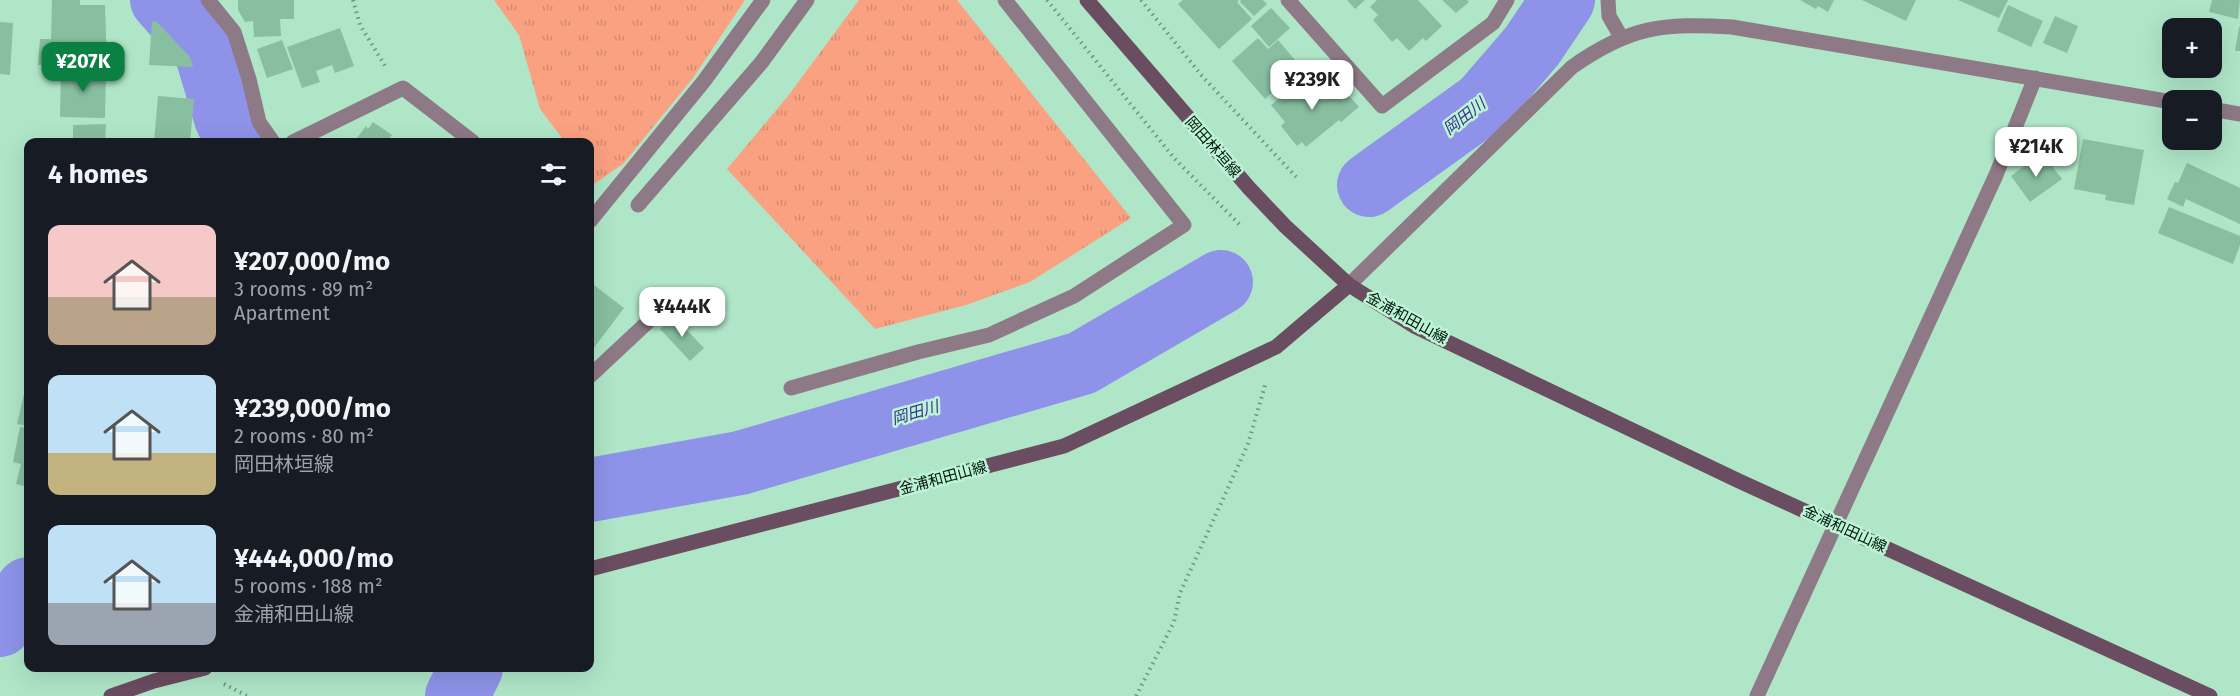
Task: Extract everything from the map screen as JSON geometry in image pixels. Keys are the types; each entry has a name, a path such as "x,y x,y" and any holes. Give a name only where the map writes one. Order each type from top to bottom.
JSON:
{"main road":[{"name":"岡田林垣線","path":"1087,0 1249,188 1285,226 1349,285"},
{"name":"金浦和田山線","path":"594,568 1064,446 1276,347 1349,285 1414,326 1837,526 2210,696"},
{"path":"111,696 154,681 190,672"}],"street":[{"path":"208,0 234,32 249,79 259,122 270,138"},
{"path":"594,216 704,81 763,0"},
{"path":"638,205 761,63 807,0"},
{"path":"791,388 918,352 989,335 1074,296 1184,225 1005,0"},
{"path":"1288,0 1382,106 1493,23 1507,0"},
{"path":"1608,0 1609,16 1622,37"},
{"path":"1349,285 1572,67 1596,50 1622,37 1660,26 1732,27 2162,100"},
{"path":"1757,696 1837,526 1996,175 2035,78"},
{"path":"301,138 402,88 468,138"},
{"path":"2222,111 2240,114"},
{"path":"594,372 652,318"}],"path":[{"path":"353,0 360,25 402,88"},
{"path":"1047,0 1174,158 1242,227"},
{"path":"1141,0 1202,76 1299,180"},
{"path":"1136,696 1174,622 1180,593 1248,444 1276,347"}],"green space":[{"path":"494,0 745,0 693,78 623,164 594,184 594,138 562,138 540,109 519,35"},
{"path":"859,0 957,0 1131,218 1030,282 966,305 875,329 727,169 788,96"}],"building":[{"path":"52,0 80,0 80,5 105,5 107,63 59,62 59,40 58,66 38,65 40,39 51,39"},
{"path":"238,0 294,0 294,19 280,19 281,36 254,37 253,21 245,22 238,10"},
{"path":"1183,0 1239,0 1237,2 1252,19 1219,49 1178,4"},
{"path":"1241,0 1263,0 1267,4 1254,16 1240,2"},
{"path":"1347,0 1365,0 1355,9"},
{"path":"1377,0 1418,0 1442,26 1426,41 1423,38 1409,51 1397,38 1392,42 1373,20 1378,15 1370,7"},
{"path":"1442,0 1467,0 1469,2 1456,13"},
{"path":"1800,0 1834,0 1828,12 1818,6 1816,9"},
{"path":"1862,0 1916,0 1906,21"},
{"path":"1958,0 2008,0 1999,18"},
{"path":"2212,0 2240,0 2238,19 2209,12"},
{"path":"2008,5 2043,21 2031,47 1997,31"},
{"path":"1271,8 1290,28 1269,47 1251,26"},
{"path":"2055,16 2078,26 2067,53 2043,43"},
{"path":"152,21 157,22 190,57 193,67 149,65"},
{"path":"0,22 13,23 10,75 0,74"},
{"path":"2239,27 2240,51 2235,51"},
{"path":"340,28 354,66 335,73 332,65 316,71 320,82 302,88 287,47"},
{"path":"1258,38 1268,49 1278,40 1301,67 1265,99 1232,61"},
{"path":"282,40 293,69 267,78 257,49"},
{"path":"61,68 106,69 105,118 60,117"},
{"path":"1311,73 1322,86 1315,92 1323,100 1340,86 1359,107 1306,147 1302,142 1297,146 1281,126 1285,122 1271,105"},
{"path":"158,96 194,99 190,138 154,138"},
{"path":"373,122 392,135 389,138 357,138 366,126 368,129"},
{"path":"106,124 105,138 73,138 73,125"},
{"path":"2083,139 2144,150 2134,205 2105,200 2106,195 2074,189"},
{"path":"2042,153 2062,179 2030,202 2011,176"},
{"path":"2187,163 2240,188 2240,224 2186,199 2183,207 2167,199 2175,182 2178,183"},
{"path":"2169,207 2240,236 2240,245 2233,264 2158,233"},
{"path":"594,285 624,308 594,348"},
{"path":"677,314 684,322 681,324 704,348 690,361 660,329"},
{"path":"24,394 24,425 17,424"},
{"path":"20,427 24,428 24,486 16,484 21,464 13,462"}],"waterway":[{"path":"162,0 205,48 226,118 236,138"},
{"name":"岡田川","path":"1369,185 1483,103 1532,46 1563,0"},
{"name":"岡田川","path":"594,489 740,463 1082,363 1221,282"},
{"path":"0,625 24,594"},
{"name":"岡田川","path":"457,696 469,672"}]}
